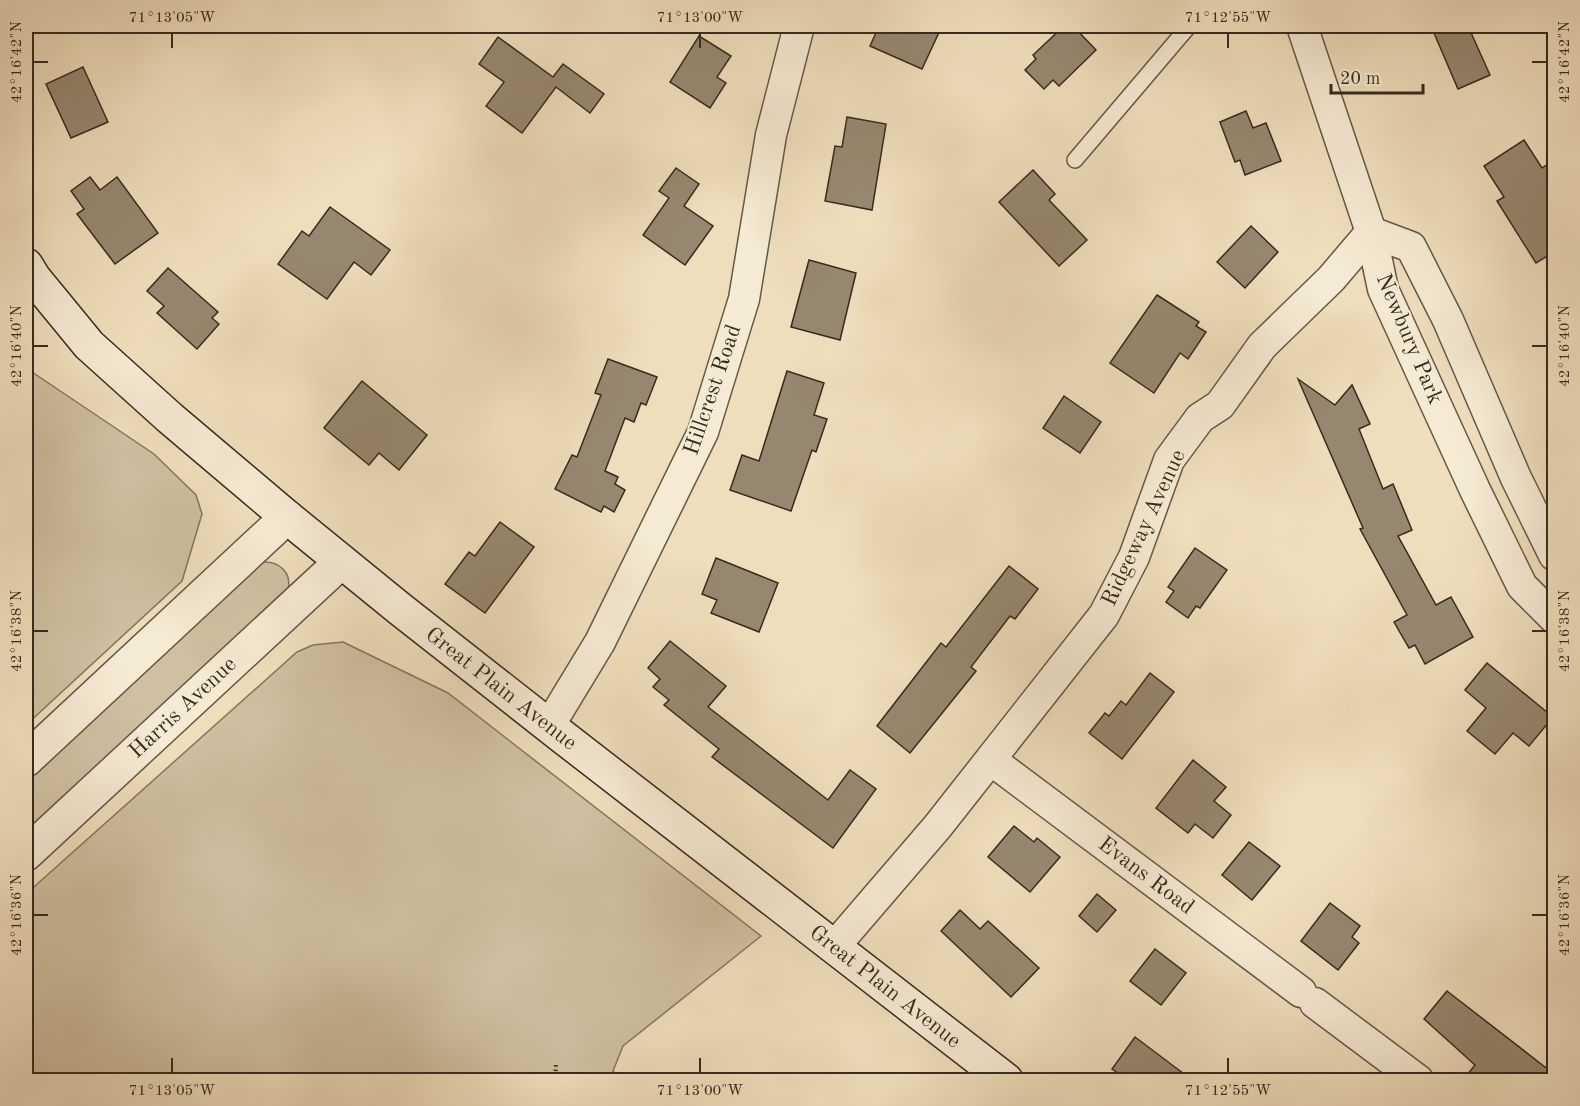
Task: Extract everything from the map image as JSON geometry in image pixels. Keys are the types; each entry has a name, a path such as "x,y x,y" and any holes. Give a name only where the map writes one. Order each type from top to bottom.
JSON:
{"main road":[{"name":"Great Plain Avenue","path":"26,265 89,345 170,418 341,562 1006,1080"},
{"path":"26,760 287,517"},
{"name":"Harris Avenue","path":"26,854 341,562"}],"street":[{"name":"Hillcrest Road","path":"549,726 600,642 702,432 744,299 771,135 799,26"},
{"path":"1302,26 1371,232"},
{"name":"Newbury Park","path":"1371,232 1411,247 1448,320 1516,478 1554,555"},
{"name":"Newbury Park","path":"1371,232 1383,289 1475,490 1522,586 1554,618"},
{"name":"Ridgeway Avenue","path":"834,947 992,760 1104,615 1134,557 1169,460 1200,418 1220,405 1262,346 1331,279 1371,232"},
{"name":"Evans Road","path":"992,760 1418,1080"}],"lane":[{"path":"1075,160 1190,26"}],"path":[{"path":"555,1080 556,1063"}],"shaded area":[{"path":"26,368 154,454 196,495 202,514 182,581 26,725"},
{"path":"263,562 269,562 283,569 288,578 288,589 26,835 26,780"},
{"path":"343,642 448,693 761,936 623,1046 613,1071 623,1080 26,1080 26,894 297,652 313,645"}],"building":[{"path":"879,26 942,26 922,69 870,46"},
{"path":"1064,26 1073,26 1096,50 1059,86 1053,80 1044,89 1025,70 1036,59 1033,55"},
{"path":"1431,26 1468,26 1490,75 1458,89"},
{"path":"699,36 731,56 717,77 726,83 710,108 670,82"},
{"path":"498,37 553,77 563,64 604,94 590,113 556,87 522,133 486,106 504,82 479,64"},
{"path":"83,67 108,122 71,138 46,84"},
{"path":"1246,111 1253,128 1266,123 1281,161 1245,175 1240,160 1235,162 1220,122"},
{"path":"847,117 886,124 872,210 825,201 835,146 842,147"},
{"path":"1524,140 1542,168 1554,160 1554,252 1536,263 1497,201 1504,197 1484,166"},
{"path":"676,168 699,184 684,206 713,226 685,265 643,235 669,198 659,191"},
{"path":"1033,170 1055,194 1049,200 1087,240 1059,266 999,202"},
{"path":"90,177 100,190 117,177 158,233 115,264 77,214 84,209 71,191"},
{"path":"330,207 390,250 371,275 354,262 327,299 278,264 302,231 309,236"},
{"path":"1251,226 1278,252 1245,288 1217,262"},
{"path":"809,260 856,273 840,340 791,327"},
{"path":"168,268 218,312 212,318 219,324 197,349 157,313 164,306 147,291"},
{"path":"1157,295 1199,322 1196,326 1206,332 1188,359 1180,353 1154,393 1110,363"},
{"path":"608,359 657,377 646,405 641,403 634,422 625,418 605,471 618,477 615,484 625,490 614,512 604,506 601,512 555,489 572,455 577,457 601,395 595,393"},
{"path":"787,371 824,383 814,415 827,419 816,452 812,450 791,511 730,490 742,455 759,461"},
{"path":"1298,379 1335,405 1352,385 1370,424 1359,429 1383,489 1393,484 1412,530 1398,536 1436,605 1451,597 1473,637 1425,664 1415,645 1409,648 1394,622 1407,615 1360,529 1363,528"},
{"path":"362,381 427,435 399,470 379,453 369,465 324,428"},
{"path":"1064,396 1101,422 1080,453 1043,428"},
{"path":"500,522 534,547 485,613 445,584 469,552 475,556"},
{"path":"1195,548 1227,570 1200,608 1196,606 1188,618 1166,602 1174,591 1168,587"},
{"path":"716,558 778,583 759,632 711,613 717,600 702,594"},
{"path":"1009,566 1038,589 1015,619 1010,616 971,667 976,671 910,753 877,726 941,643 946,647"},
{"path":"670,641 726,686 708,707 828,800 850,770 876,789 833,848 712,757 719,749 664,705 669,700 653,687 660,679 648,668"},
{"path":"1487,663 1553,717 1529,746 1513,733 1495,754 1467,731 1486,708 1465,690"},
{"path":"1150,673 1174,692 1122,759 1089,733 1105,713 1109,716 1121,701 1126,705"},
{"path":"1193,760 1226,787 1214,801 1231,815 1213,838 1195,824 1188,833 1156,808"},
{"path":"1014,826 1034,842 1037,838 1060,857 1030,892 988,857"},
{"path":"1249,842 1280,866 1252,900 1222,875"},
{"path":"1097,894 1116,910 1097,932 1079,916"},
{"path":"1330,903 1360,926 1352,937 1359,943 1338,970 1301,941"},
{"path":"960,910 980,929 988,921 1039,968 1011,997 941,931"},
{"path":"1155,949 1186,973 1161,1005 1130,981"},
{"path":"1447,991 1554,1074 1554,1080 1463,1080 1475,1065 1424,1019"},
{"path":"1135,1037 1192,1080 1128,1080 1112,1069"}]}
